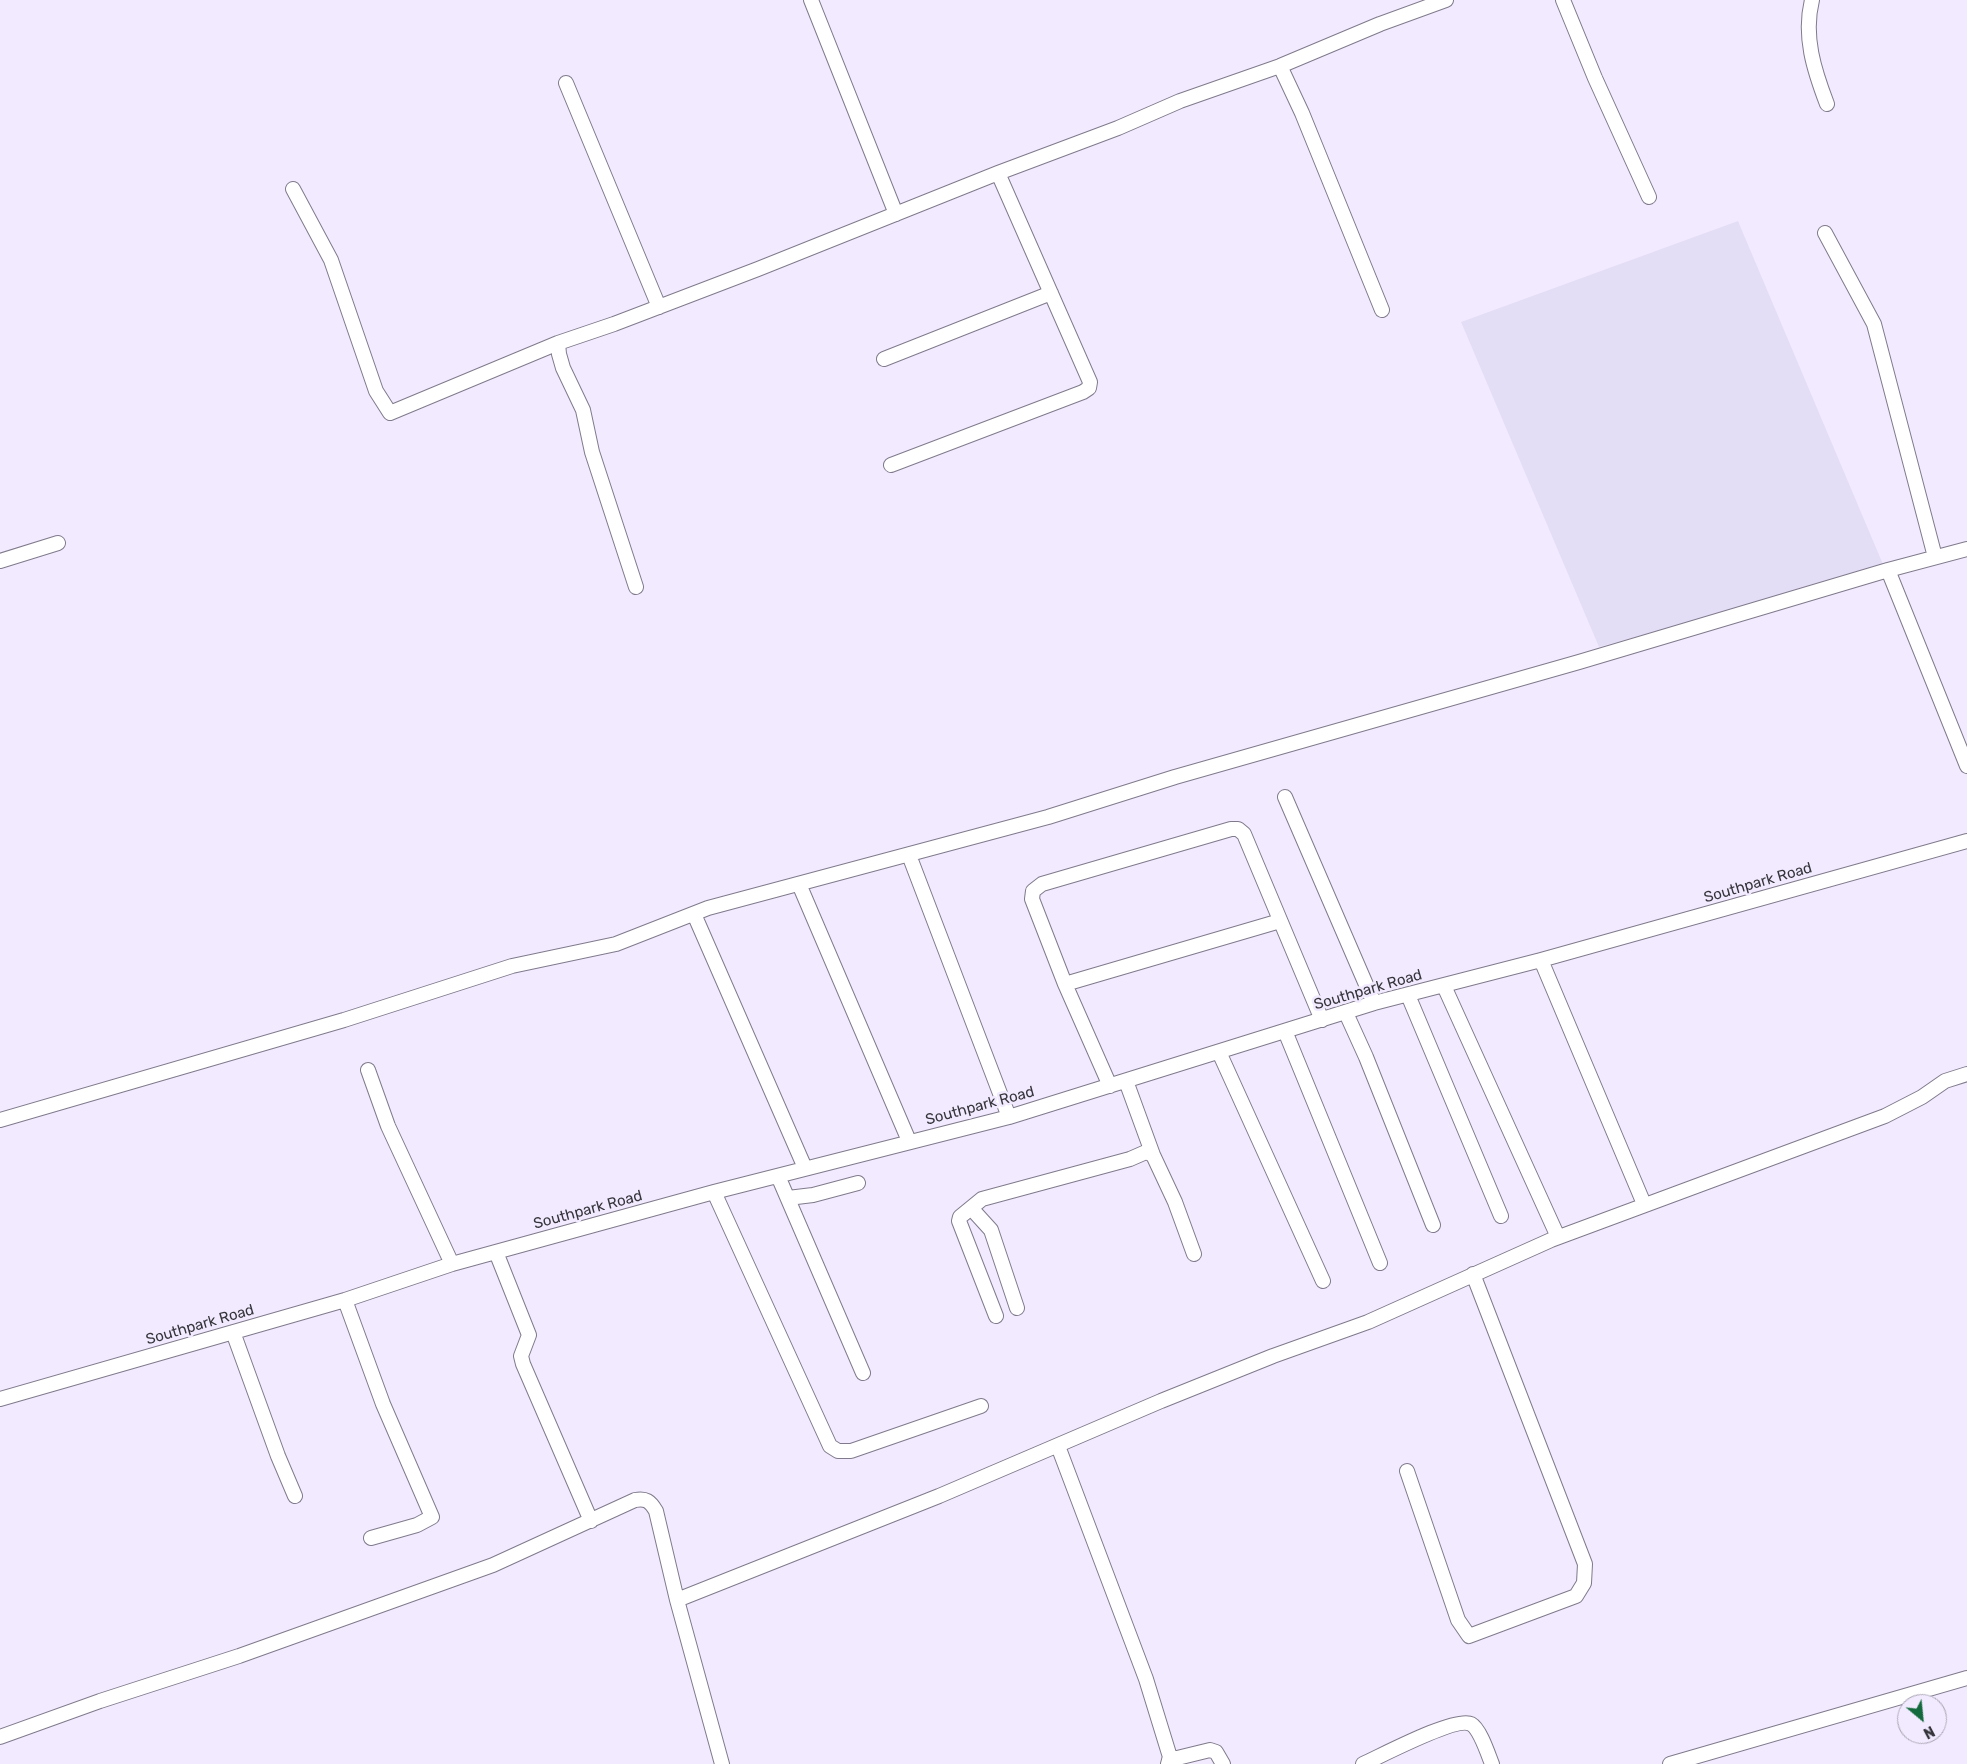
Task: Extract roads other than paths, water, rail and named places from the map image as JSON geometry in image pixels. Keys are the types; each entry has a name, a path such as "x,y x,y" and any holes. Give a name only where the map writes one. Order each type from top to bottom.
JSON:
{"street":[{"path":"812,0 896,214"},
{"path":"293,189 331,260 376,390 390,414 558,343 659,307 998,173 1118,128 1180,101 1280,66 1380,24 1446,0"},
{"path":"1563,0 1595,78 1649,197"},
{"path":"1812,0 1808,36 1815,72 1827,104"},
{"path":"1280,66 1382,310"},
{"path":"566,83 659,307"},
{"path":"891,465 1084,392 1089,388 1090,382 998,173"},
{"path":"1826,233 1874,324 1936,557"},
{"path":"884,359 1051,293"},
{"path":"558,343 563,368 583,410 592,452 636,587"},
{"path":"0,561 58,543"},
{"path":"0,1120 344,1020 512,966 616,944 708,908 1048,817 1175,777 1570,665 1888,570 1967,549"},
{"path":"1888,570 1967,766"},
{"path":"1285,797 1374,1003"},
{"path":"1110,1086 1065,984 1032,900 1033,891 1042,884 1230,829 1238,829 1244,834 1322,1020"},
{"name":"Southpark Road","path":"0,1399 345,1300 452,1264 714,1192 1009,1117 1374,1003 1541,960 1967,841"},
{"path":"909,855 1009,1117"},
{"path":"799,884 909,1141"},
{"path":"694,914 805,1168"},
{"path":"1065,984 1280,921"},
{"path":"1541,960 1644,1204"},
{"path":"1444,986 1558,1237"},
{"path":"1408,995 1501,1216"},
{"path":"1346,1012 1370,1066 1433,1225"},
{"path":"1285,1032 1380,1263"},
{"path":"1219,1052 1323,1281"},
{"path":"368,1070 388,1126 452,1264"},
{"path":"677,1600 939,1496 1239,1370 1368,1322 1558,1237 1885,1116 1922,1097 1945,1081 1967,1074"},
{"path":"1126,1081 1153,1155 1175,1202 1194,1254"},
{"path":"996,1316 959,1222 960,1217 982,1199 1114,1164 1146,1152 1153,1155"},
{"path":"778,1176 863,1373"},
{"path":"788,1198 813,1195 858,1183"},
{"path":"714,1192 830,1446 838,1451 851,1451 981,1406"},
{"path":"971,1208 991,1230 1018,1308"},
{"path":"496,1252 529,1335 521,1356 523,1364 591,1521"},
{"path":"1407,1471 1458,1620 1469,1636 1576,1596 1584,1583 1585,1564 1473,1274"},
{"path":"345,1300 383,1404 432,1517 417,1525 371,1538"},
{"path":"233,1332 278,1456 295,1496"},
{"path":"1058,1446 1146,1679 1170,1757 1169,1762 1210,1750 1216,1752 1223,1764"},
{"path":"0,1737 100,1700 239,1656 493,1565 635,1500 644,1498 651,1502 656,1511 677,1600 722,1764"},
{"path":"1670,1764 1967,1678"},
{"path":"1363,1764 1449,1724 1464,1722 1471,1724 1478,1732 1492,1764"}]}
